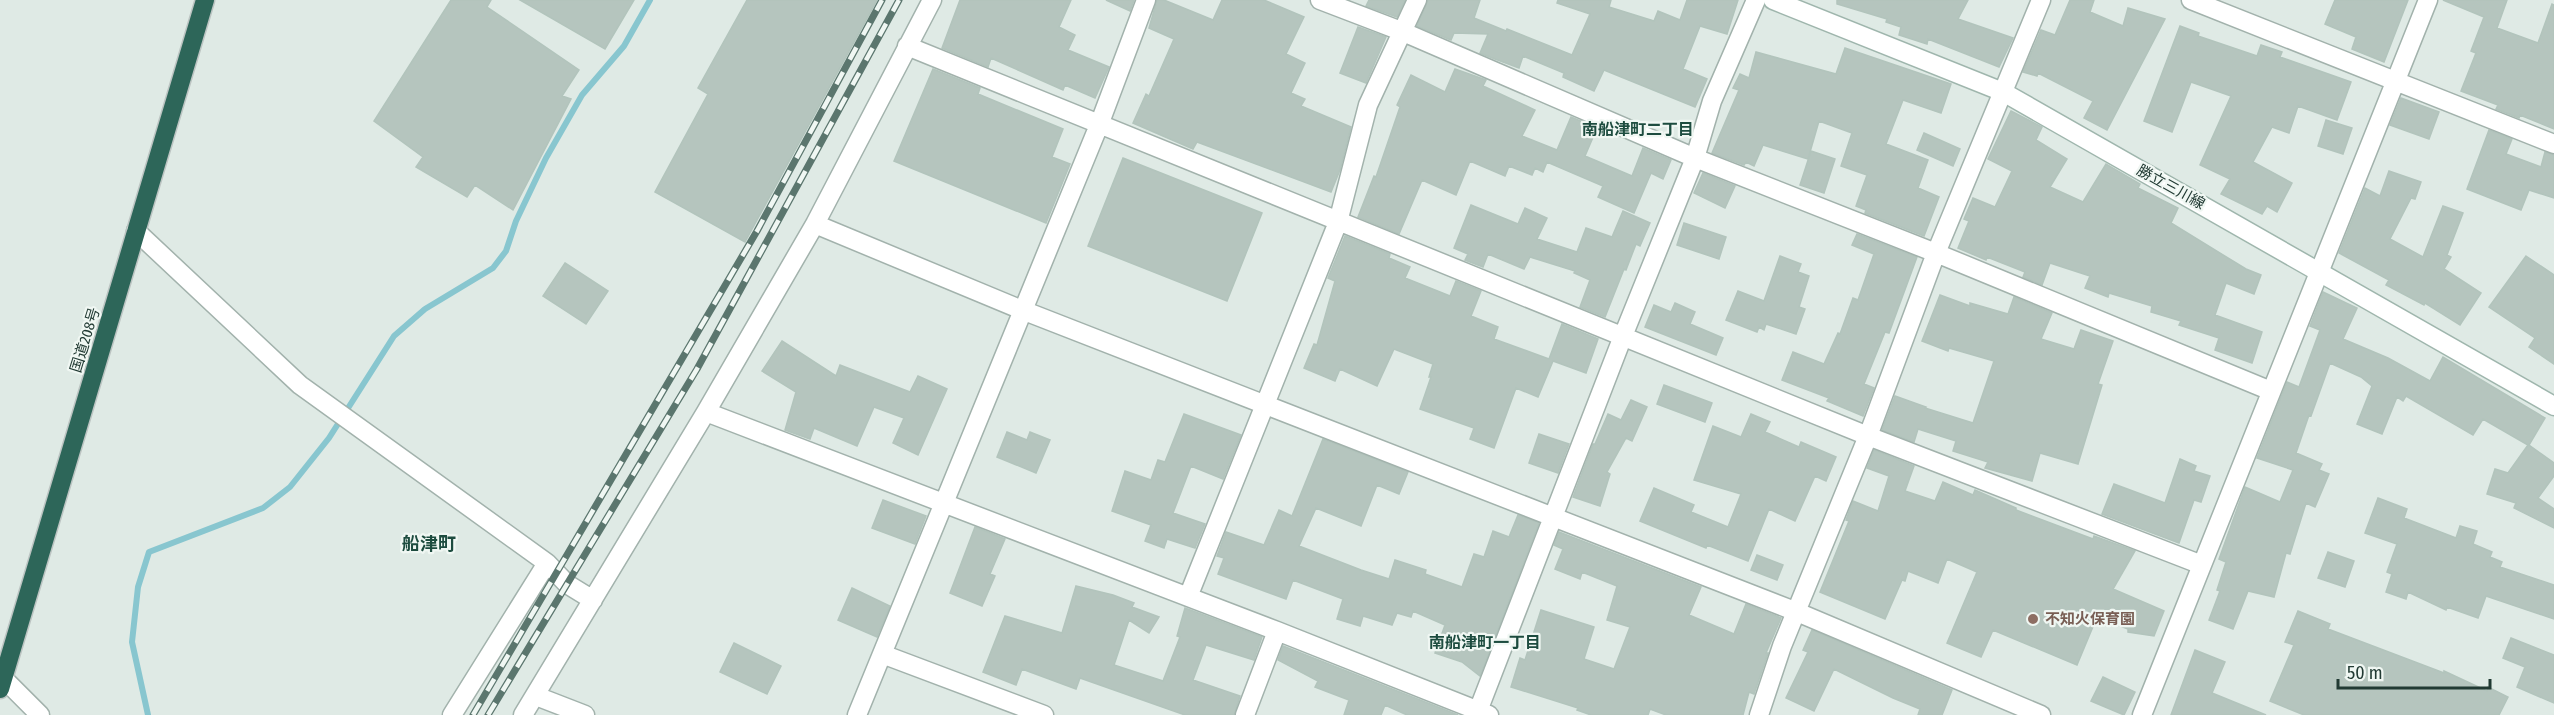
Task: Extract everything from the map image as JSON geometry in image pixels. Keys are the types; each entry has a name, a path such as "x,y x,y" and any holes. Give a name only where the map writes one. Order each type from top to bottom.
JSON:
{"highway":[{"name":"国道208号","path":"2,684 205,0"}],"street":[{"path":"523,715 706,412 815,224 932,0"},
{"path":"857,715 1099,125 1146,0"},
{"path":"1320,0 1401,31 1695,158 1936,253 2271,391"},
{"path":"1188,597 1338,222 1368,105 1417,0"},
{"path":"706,412 1277,631 1483,713 1553,518 1695,158 1712,101 1756,0"},
{"name":"勝立三川線","path":"1773,0 2003,92 2320,270 2554,406"},
{"path":"1759,715 1782,646 1868,436 1936,253 2041,0"},
{"path":"2190,0 2554,144"},
{"path":"2142,715 2428,0"},
{"path":"907,46 1868,436 2202,565"},
{"path":"815,224 1022,310 1797,612 2041,715"},
{"path":"136,231 300,385 547,563 567,584 593,600"},
{"path":"452,715 547,563"},
{"path":"1245,715 1277,631"},
{"path":"882,654 1044,715"},
{"path":"2,684 40,715"},
{"path":"536,696 585,715"}],"building":[{"path":"451,0 491,0 487,7 579,70 562,96 571,99 513,210 475,185 467,197 416,167 423,157 374,121"},
{"path":"520,0 634,0 605,49"},
{"path":"747,0 877,0 745,242 655,192 708,94 698,88"},
{"path":"960,0 1071,0 1059,27 1075,35 1068,50 1109,67 1095,98 1065,85 1063,90 991,58 988,67 942,48"},
{"path":"1106,0 1134,0 1130,11"},
{"path":"1157,0 1164,0 1213,20 1222,0 1264,0 1304,17 1286,54 1305,63 1291,93 1305,99 1301,106 1351,127 1340,170 1331,192 1197,142 1193,149 1133,123 1146,94 1149,96 1174,39 1149,28"},
{"path":"1369,0 1405,0 1397,17 1366,6"},
{"path":"1428,0 1480,0 1474,18 1572,55 1590,14 1557,3 1558,0 1611,0 1609,7 1654,21 1658,11 1680,20 1687,0 1738,0 1727,34 1700,26 1683,69 1707,79 1695,107 1604,70 1594,91 1563,77 1564,73 1523,56 1519,68 1480,53 1488,34 1454,33 1451,40 1417,26"},
{"path":"1837,0 1968,0 1958,19 2013,38 1999,67 1928,39 1927,44 1899,35 1901,27 1886,22 1887,19 1837,4"},
{"path":"2070,0 2094,0 2090,12 2123,26 2128,8 2165,19 2107,130 2084,118 2093,101 2038,73 2037,76 2023,72 2041,30 2055,35"},
{"path":"2335,0 2408,0 2384,62 2352,49 2356,37 2325,24"},
{"path":"2443,0 2507,0 2497,28 2538,43 2552,4 2554,5 2554,129 2520,115 2519,118 2496,109 2498,105 2461,91 2476,53 2471,51 2484,17"},
{"path":"2180,26 2199,33 2198,36 2257,56 2261,45 2282,52 2280,57 2351,82 2337,120 2298,106 2289,133 2272,127 2253,162 2292,183 2277,212 2267,206 2262,214 2221,194 2230,179 2200,165 2231,96 2191,82 2172,132 2144,121"},
{"path":"1358,27 1386,37 1366,83 1340,73"},
{"path":"1845,48 1951,84 1941,113 1903,100 1886,144 1928,160 1918,188 1939,197 1924,236 1865,213 1866,210 1856,206 1867,175 1841,166 1852,133 1819,121 1808,159 1763,145 1754,166 1746,162 1744,165 1712,153 1739,90 1733,88 1740,74 1749,78 1756,52 1836,74"},
{"path":"933,69 980,88 978,94 1063,129 1052,157 1070,164 1046,223 894,161"},
{"path":"1455,69 1486,80 1483,86 1535,110 1522,136 1557,150 1571,117 1597,128 1585,156 1632,176 1643,148 1671,160 1663,179 1651,173 1634,213 1598,197 1603,186 1547,162 1543,172 1535,168 1532,175 1509,166 1505,176 1470,161 1456,195 1422,180 1399,234 1358,217 1374,176 1376,177 1400,107 1397,105 1411,75 1445,92"},
{"path":"2401,98 2439,112 2429,139 2390,125"},
{"path":"2011,111 2042,127 2036,140 2067,159 2050,187 2083,202 2106,164 2140,184 2138,188 2178,208 2171,223 2246,269 2261,275 2254,294 2226,283 2215,315 2262,332 2252,363 2215,350 2219,338 2179,325 2181,321 2151,312 2152,306 2109,293 2108,297 2085,288 2090,276 2050,263 2042,285 2023,277 2025,272 1987,257 1986,260 1958,248 1969,221 1964,219 1973,198 1995,207 2012,171 1988,159"},
{"path":"2326,120 2352,128 2343,154 2318,146"},
{"path":"2489,130 2512,139 2506,154 2541,167 2545,152 2554,155 2554,198 2529,190 2521,210 2467,189"},
{"path":"1924,133 1960,149 1953,166 1917,150"},
{"path":"1811,151 1835,159 1824,193 1800,185"},
{"path":"1123,158 1262,213 1227,301 1088,246"},
{"path":"2389,171 2421,182 2415,199 2411,198 2390,239 2423,257 2443,206 2463,213 2447,255 2451,257 2444,269 2481,293 2460,325 2425,303 2424,305 2386,285 2389,280 2339,253 2365,188 2380,196"},
{"path":"1703,173 1735,186 1725,208 1694,193"},
{"path":"1471,205 1518,224 1525,208 1547,218 1537,239 1577,252 1586,228 1612,237 1623,211 1650,223 1640,246 1636,244 1626,270 1624,269 1605,317 1580,307 1590,280 1574,273 1575,271 1530,257 1524,269 1488,254 1483,267 1465,260 1468,254 1454,248"},
{"path":"1684,223 1726,237 1719,259 1677,245"},
{"path":"1857,234 1917,257 1889,333 1885,332 1864,384 1874,388 1863,416 1827,401 1829,398 1782,380 1793,352 1824,364 1838,333 1840,334 1853,298 1858,300 1874,254 1852,245"},
{"path":"1345,236 1390,254 1389,258 1410,267 1405,278 1450,296 1456,281 1481,291 1471,316 1498,327 1494,339 1549,359 1562,324 1598,339 1586,373 1553,361 1538,397 1516,388 1494,448 1470,439 1474,428 1420,409 1433,364 1394,349 1377,386 1340,369 1335,381 1304,368 1314,344 1317,345 1335,281 1328,278"},
{"path":"1780,256 1801,264 1798,272 1809,276 1799,307 1805,309 1796,334 1766,324 1764,330 1759,327 1757,332 1726,320 1738,291 1764,301"},
{"path":"2526,256 2554,275 2554,364 2529,347 2535,338 2489,307"},
{"path":"565,263 608,291 586,324 543,296"},
{"path":"2323,292 2357,308 2343,339 2388,358 2430,381 2443,357 2545,418 2529,445 2554,463 2554,476 2538,498 2554,509 2554,528 2514,508 2516,503 2487,494 2495,469 2508,473 2528,445 2483,419 2473,435 2406,396 2403,401 2397,397 2382,434 2357,424 2372,386 2361,377 2330,363 2296,453 2322,464 2319,470 2329,474 2315,507 2306,503 2290,554 2286,553 2274,597 2248,591 2233,629 2209,620 2220,591 2217,590 2226,562 2219,559 2245,487 2280,502 2293,470 2257,458 2287,382 2299,387 2320,330 2310,326"},
{"path":"1940,295 1970,306 1970,303 2008,314 2014,297 2052,313 2041,339 2074,349 2081,330 2113,341 2098,384 2102,385 2078,464 2040,453 2032,481 1985,468 1988,462 1953,451 1956,441 1918,429 1914,442 1882,430 1895,396 1973,423 1994,361 1949,348 1948,351 1922,341"},
{"path":"1675,303 1695,312 1690,324 1723,338 1716,355 1645,327 1654,305 1671,312"},
{"path":"782,341 836,376 840,365 910,392 918,376 947,389 918,455 893,443 904,418 874,407 857,446 814,428 810,439 785,430 796,392 762,371"},
{"path":"1664,385 1712,403 1705,422 1657,404"},
{"path":"1631,400 1647,407 1632,441 1626,438 1607,472 1610,474 1600,506 1573,497 1593,444 1608,414 1621,420"},
{"path":"1184,414 1241,435 1223,479 1191,466 1173,513 1205,524 1195,548 1167,539 1164,548 1145,541 1151,525 1112,511 1125,471 1151,480 1158,460 1165,462"},
{"path":"1751,414 1770,422 1765,432 1799,447 1801,442 1836,457 1826,481 1815,476 1795,521 1769,509 1748,561 1707,545 1706,548 1640,521 1654,488 1694,505 1691,512 1728,527 1741,494 1694,480 1713,426 1741,437"},
{"path":"1007,432 1027,440 1030,432 1050,440 1036,473 997,457"},
{"path":"1539,434 1569,444 1558,473 1529,463"},
{"path":"1323,439 1408,472 1399,494 1377,485 1361,526 1316,508 1299,546 1389,579 1395,560 1426,570 1425,574 1462,587 1474,554 1484,557 1493,531 1509,537 1518,515 1539,523 1480,676 1462,662 1435,653 1445,625 1413,611 1411,617 1397,613 1392,625 1363,616 1360,626 1337,619 1343,599 1293,580 1286,599 1218,574 1224,558 1217,556 1226,532 1264,545 1279,510 1292,516"},
{"path":"1874,450 1914,466 1905,491 1935,501 1943,482 1973,495 1975,490 2016,510 2093,539 2094,536 2135,551 2113,589 2164,611 2154,636 2128,632 2128,629 2097,617 2077,665 1993,630 1981,657 1947,643 1977,572 1947,559 1938,583 1908,571 1885,619 1820,592 1849,521 1846,520 1853,501 1878,511 1889,476 1867,468"},
{"path":"2180,459 2196,466 2194,471 2210,476 2201,502 2194,500 2179,543 2102,514 2114,484 2165,503"},
{"path":"2378,498 2407,509 2404,518 2456,538 2460,526 2477,531 2473,544 2492,552 2490,557 2502,562 2500,567 2554,585 2554,619 2486,596 2478,618 2447,607 2446,610 2408,592 2406,599 2386,592 2392,574 2387,572 2397,544 2365,533"},
{"path":"883,500 926,516 915,544 872,528"},
{"path":"975,527 1005,539 990,574 995,576 982,606 950,593"},
{"path":"1559,532 1701,587 1689,615 1734,634 1746,604 1781,618 1766,653 1768,653 1754,694 1749,692 1743,715 1666,715 1650,709 1648,715 1591,715 1577,710 1578,708 1511,687 1520,658 1525,660 1541,610 1594,627 1584,659 1614,669 1630,627 1607,620 1617,586 1582,572 1580,579 1555,569 1563,549 1554,545"},
{"path":"2328,552 2354,561 2345,587 2318,578"},
{"path":"1757,555 1783,565 1777,580 1751,570"},
{"path":"1076,586 1113,595 1134,603 1132,607 1159,617 1149,633 1129,620 1114,665 1163,681 1180,637 1177,636 1185,608 1262,637 1254,660 1206,645 1193,680 1240,696 1234,715 1185,715 1080,678 1076,689 1022,669 1016,685 983,672 1005,616 1062,633"},
{"path":"852,588 890,606 877,637 838,620"},
{"path":"2298,611 2330,624 2328,629 2444,673 2444,671 2487,691 2488,687 2508,697 2499,715 2304,715 2270,701 2294,645 2285,642"},
{"path":"1812,630 1952,690 1942,715 1918,715 1920,709 1834,669 1814,711 1786,698 1808,652 1803,650"},
{"path":"2511,638 2554,655 2554,703 2517,687 2525,667 2503,658"},
{"path":"734,643 781,666 767,694 720,672"},
{"path":"1283,646 1458,715 1407,715 1385,705 1381,715 1344,715 1349,700 1315,687 1318,681 1278,660"},
{"path":"2195,650 2225,662 2212,693 2266,715 2171,715"},
{"path":"2103,677 2135,692 2124,715 2091,701"}],"waterway":[{"path":"148,715 132,642 138,587 149,552 263,508 290,487 329,438 394,336 425,309 493,268 506,251 516,221 546,158 582,95 624,46 650,0"}],"railway":[{"path":"473,715 757,231 882,0"},
{"path":"488,715 697,369 899,0"}],"place":[{"name":"不知火保育園","path":"2033,619"}],"district":[{"name":"南船津町二丁目","path":"1638,129"},
{"name":"船津町","path":"429,544"},
{"name":"南船津町一丁目","path":"1485,642"}]}
